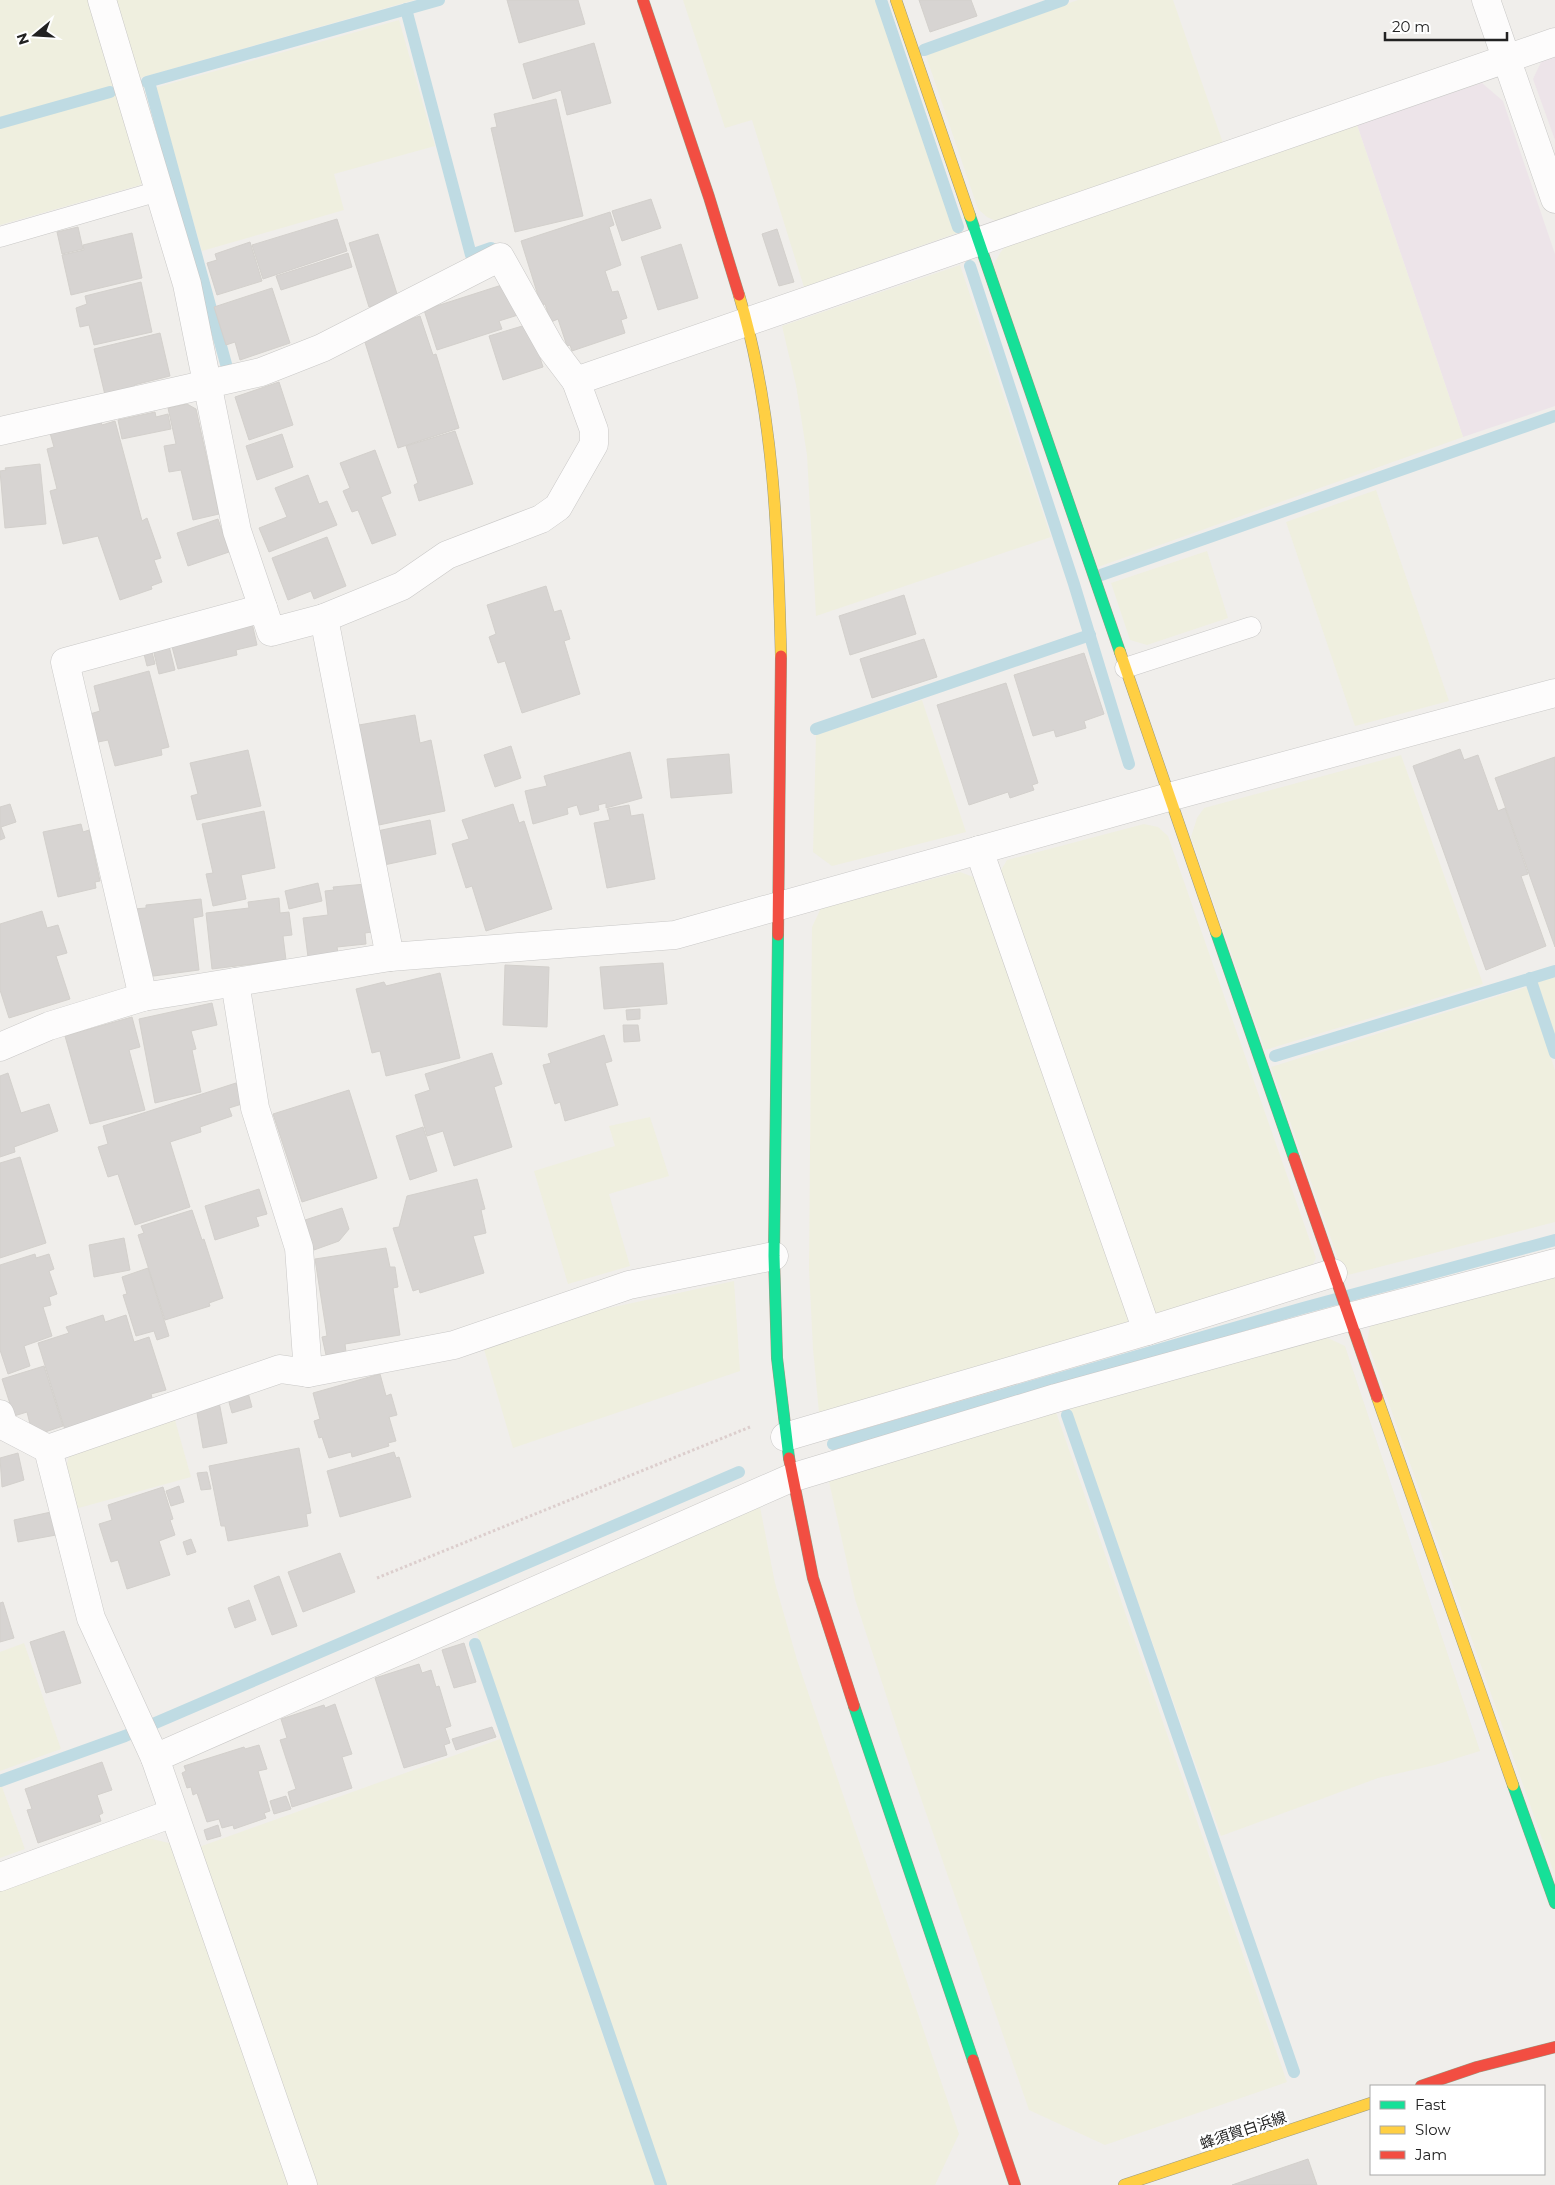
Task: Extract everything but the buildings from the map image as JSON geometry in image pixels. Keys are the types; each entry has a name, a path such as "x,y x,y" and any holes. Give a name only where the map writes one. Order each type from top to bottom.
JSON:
{"street":[{"path":"0,431 208,385 262,372 322,348 500,257 551,348 576,381 594,430 594,444 558,507 542,519 447,555 402,586 324,618 271,632 237,531 208,385 186,284 102,0"},
{"path":"643,0 709,197 747,322 770,446 779,581 781,668 774,1256 778,1358 791,1478 813,1578 835,1650 1016,2185"},
{"path":"896,0 1336,1281 1555,1903"},
{"path":"1486,0 1555,200"},
{"path":"576,381 1555,42"},
{"path":"143,997 65,662 263,608"},
{"path":"324,618 390,957"},
{"path":"0,1047 49,1026 143,997 390,957 675,935 1169,796 1555,693"},
{"path":"978,850 1147,1332"},
{"path":"235,982 255,1108 299,1248 308,1373"},
{"path":"48,1449 280,1369 308,1373 454,1345 629,1285 774,1256"},
{"path":"147,1740 791,1478 1347,1312 1555,1264"},
{"path":"784,1425 1147,1332 1336,1281"},
{"path":"1,1422 48,1449 92,1618 147,1740 303,2185"},
{"path":"0,1877 173,1813"},
{"path":"1424,2085 1477,2067 1555,2047"},
{"name":"蜂須賀白浜線","path":"1124,2185 1370,2103"}],"lane":[{"path":"0,237 159,191"},
{"path":"1125,668 1251,627"}],"path":[{"path":"377,1578 784,1425"}],"shaded area":[{"path":"1555,54 1555,140 1533,79 1543,58"},
{"path":"1482,83 1503,101 1555,254 1555,406 1463,437 1357,125"}],"green space":[{"path":"0,0 92,0 117,85 0,118"},
{"path":"112,0 414,0 136,79"},
{"path":"683,0 875,0 957,233 804,287 752,120 725,128"},
{"path":"1078,0 1173,0 1223,143 996,221 987,217 978,209 925,53"},
{"path":"399,20 435,146 334,174 344,210 202,251 154,88"},
{"path":"121,93 145,180 140,185 0,225 0,127"},
{"path":"1357,125 1463,437 1098,567 993,266 1000,253 1008,243"},
{"path":"960,265 1051,537 816,616 807,455 796,385 782,326"},
{"path":"1376,490 1449,701 1355,726 1286,522"},
{"path":"1207,551 1228,618 1147,645 1130,640 1111,583"},
{"path":"922,700 966,832 832,866 813,852 816,735"},
{"path":"1401,755 1483,984 1265,1050 1191,837 1197,818 1204,808"},
{"path":"1144,824 1158,827 1168,836 1316,1258 1309,1272 1154,1320 1000,882 1001,870 1007,860"},
{"path":"960,872 976,878 1134,1326 819,1413 813,1349 809,1269 812,927 821,908"},
{"path":"1555,976 1555,1041 1536,982"},
{"path":"1527,987 1555,1070 1555,1222 1344,1276 1271,1067"},
{"path":"650,1117 669,1176 609,1194 630,1266 568,1284 534,1171 615,1146 609,1126"},
{"path":"1555,1271 1555,1876 1367,1341 1372,1318"},
{"path":"734,1281 740,1371 513,1448 483,1346 572,1316"},
{"path":"1317,1333 1345,1346 1480,1751 1435,1765 1378,1778 1221,1836 1068,1405"},
{"path":"1055,1409 1287,2082 1105,2145 1029,2110 899,1735 855,1599 828,1477"},
{"path":"173,1413 191,1477 75,1509 65,1472 69,1456"},
{"path":"760,1507 775,1583 797,1660 959,2134 935,2185 666,2185 476,1630"},
{"path":"24,1643 61,1749 0,1771 0,1652"},
{"path":"500,1739 655,2185 313,2185 199,1847"},
{"path":"0,1787 2,1787 25,1849 0,1858"},
{"path":"142,1839 169,1843 176,1850 293,2185 0,2185 0,1890"}],"waterway":[{"path":"147,82 439,0"},
{"path":"881,0 958,227"},
{"path":"924,50 1063,0"},
{"path":"406,9 471,255 491,248"},
{"path":"149,82 226,364"},
{"path":"0,123 110,92"},
{"path":"970,266 1074,584 1129,764"},
{"path":"1101,575 1555,416"},
{"path":"816,729 1090,635"},
{"path":"1275,1056 1555,971"},
{"path":"1530,978 1555,1053"},
{"path":"833,1444 1303,1308 1555,1240"},
{"path":"1067,1415 1294,2072"},
{"path":"0,1781 125,1736 739,1472"},
{"path":"475,1644 661,2185"}],"traffic: fast":[{"path":"970,216 1120,652"},
{"path":"1216,932 1294,1158"},
{"path":"778,935 774,1256 777,1358 789,1458"},
{"path":"854,1706 973,2060"},
{"path":"1513,1785 1555,1903"}],"traffic: slow":[{"path":"896,0 970,216"},
{"path":"739,295 751,339 767,428 776,519 781,656"},
{"path":"1120,652 1216,932"},
{"path":"1377,1397 1513,1785"},
{"path":"1124,2185 1370,2103"}],"traffic: jam":[{"path":"643,0 709,197 739,295"},
{"path":"778,935 781,656"},
{"path":"1294,1158 1377,1397"},
{"path":"789,1458 813,1578 854,1706"},
{"path":"1424,2085 1477,2067 1555,2047"},
{"path":"973,2060 1015,2185"}]}
